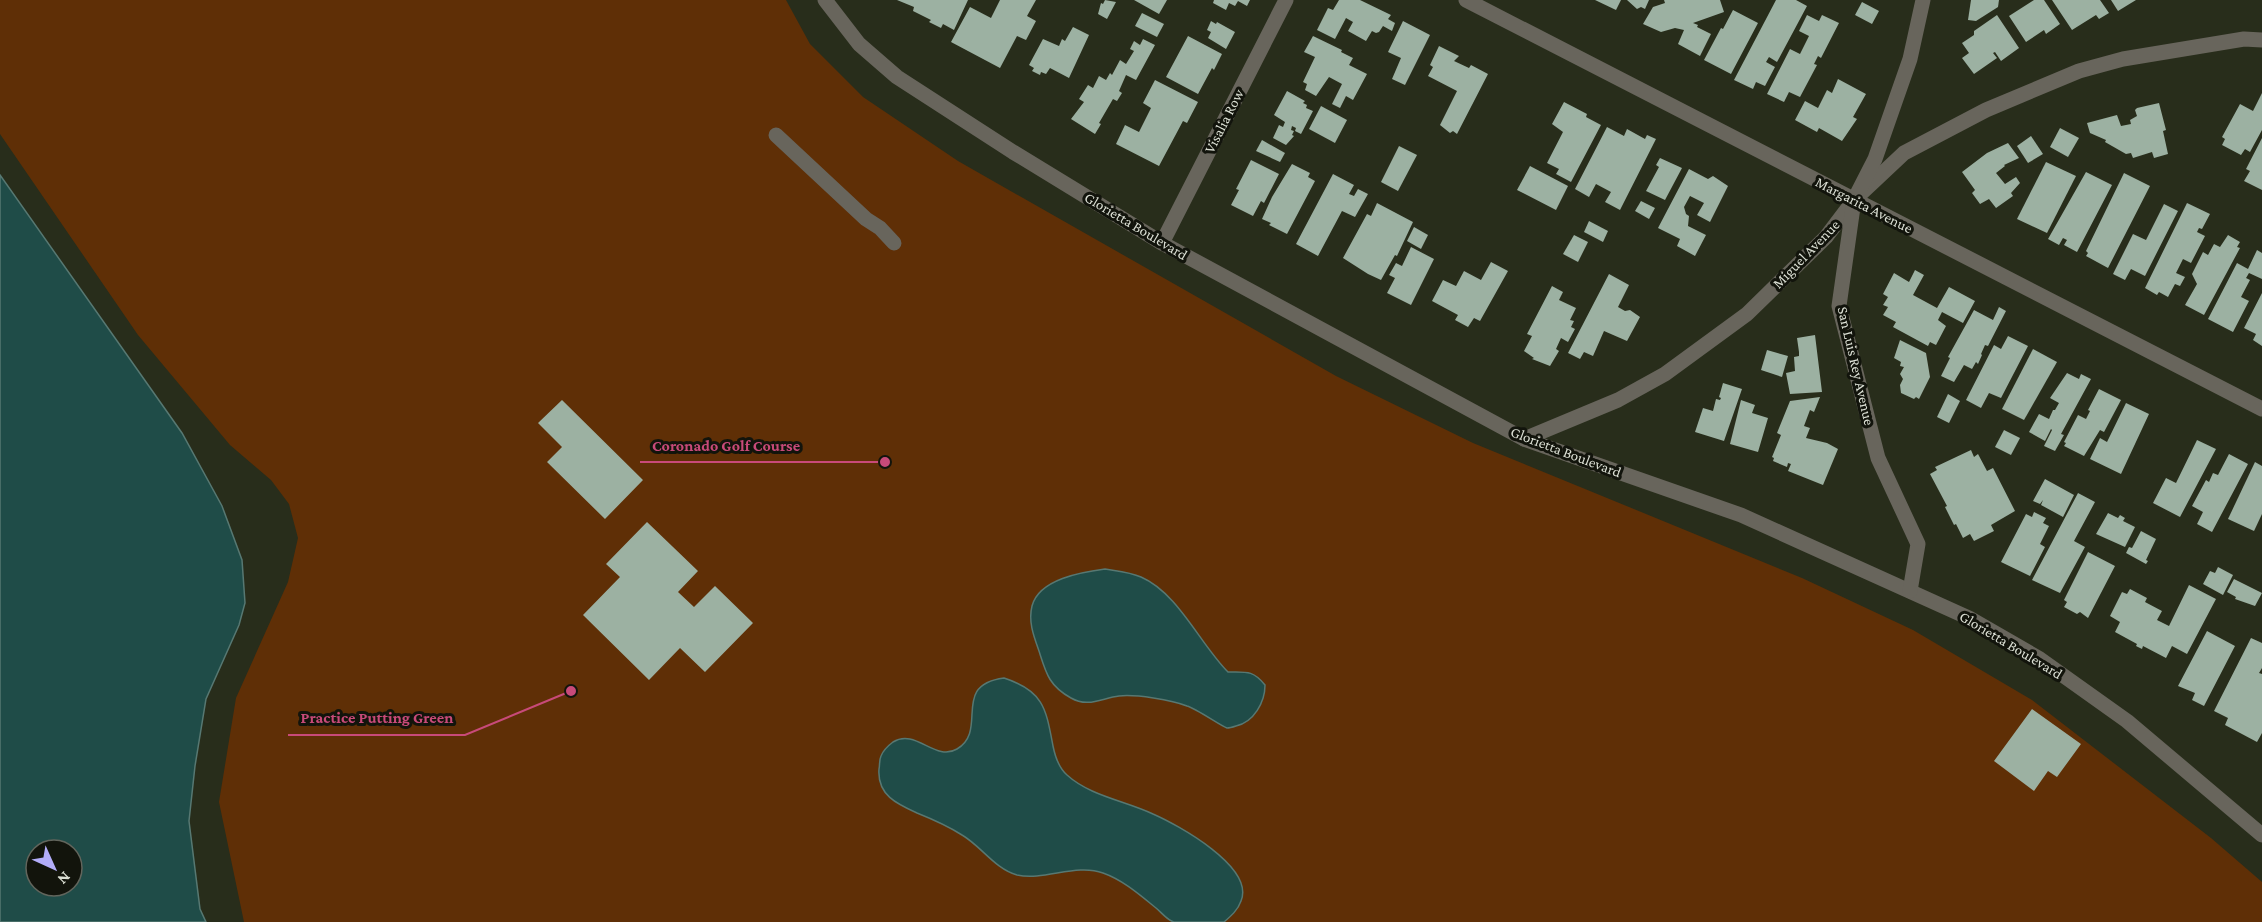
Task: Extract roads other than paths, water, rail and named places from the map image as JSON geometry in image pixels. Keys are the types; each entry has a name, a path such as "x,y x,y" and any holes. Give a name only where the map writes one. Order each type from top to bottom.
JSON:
{"street":[{"name":"Glorietta Boulevard","path":"825,0 859,44 897,77 1013,152 1162,243 1524,440 1741,515 1969,618 2049,666 2127,721 2262,835"},
{"name":"Visalia Row","path":"1162,243 1286,0"},
{"name":"Margarita Avenue","path":"1466,0 2262,409"},
{"name":"San Luis Rey Avenue","path":"1910,591 1918,544 1878,458 1839,306 1854,200 1875,159 1910,59 1923,0"},
{"name":"Miguel Avenue","path":"1524,440 1627,395 1665,374 1747,314 1826,237 1854,200 1905,153 1986,110 2079,71 2123,59 2244,39 2262,40"},
{"path":"776,135 894,243"}],"water":[{"path":"0,175 182,433 222,506 242,560 245,603 239,625 206,699 189,821 200,909 206,922 0,922"},
{"path":"1105,569 1132,574 1154,585 1177,607 1228,672 1249,673 1261,680 1265,685 1263,698 1253,716 1242,724 1227,728 1191,708 1172,702 1126,696 1083,702 1071,698 1058,689 1046,672 1035,640 1031,624 1032,606 1036,597 1052,583 1062,578"},
{"path":"1004,678 1028,689 1041,703 1056,758 1067,775 1086,788 1142,809 1179,827 1196,837 1226,861 1237,875 1242,888 1240,904 1224,922 1174,922 1124,884 1093,870 1038,876 1017,875 1009,872 957,832 902,806 885,792 881,786 879,769 880,758 888,746 901,739 910,739 941,751 949,752 957,749 966,741 970,731 974,699 978,689 988,682"}],"place":[{"name":"Coronado Golf Course","path":"885,462"},
{"name":"Practice Putting Green","path":"571,691"}]}
